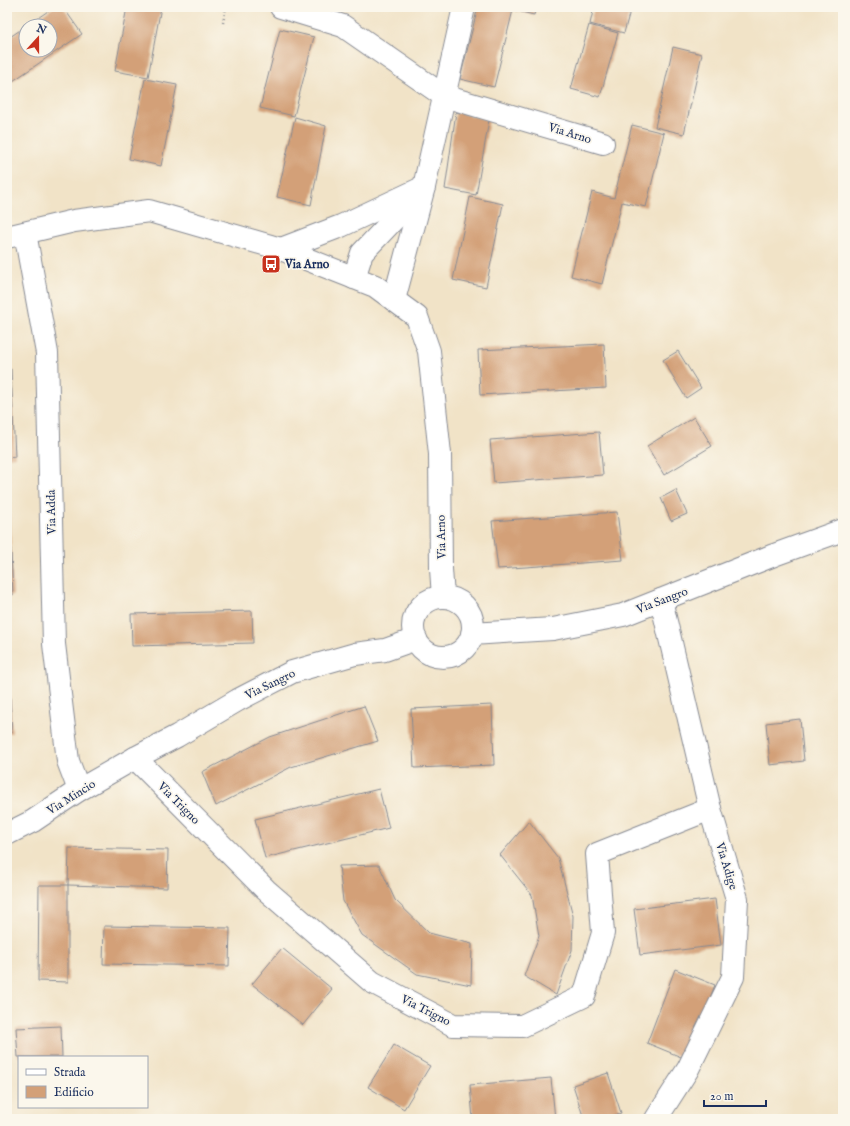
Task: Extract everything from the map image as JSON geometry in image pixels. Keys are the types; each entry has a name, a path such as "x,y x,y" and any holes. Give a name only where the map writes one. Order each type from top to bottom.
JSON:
{"street":[{"name":"Via Arno","path":"281,7 343,26 444,96 603,143"},
{"path":"394,300 424,187 464,7"},
{"path":"281,249 341,226 424,187"},
{"path":"354,278 362,253 424,187"},
{"name":"Via Arno","path":"16,235 74,221 149,211 281,249 374,286 416,316 429,351 440,454 441,569 443,597"},
{"name":"Via Adda","path":"16,235 47,353 54,644 68,761 79,790"},
{"name":"Via Sangro","path":"472,634 553,629 623,615 774,555 843,530"},
{"path":"443,597 453,598 467,608 473,621 472,634 467,645 461,651 447,656 432,654 425,650 416,639 414,623 416,615 425,603 432,599 443,597"},
{"name":"Via Adige","path":"656,1119 688,1069 733,977 737,900 710,810 661,600"},
{"name":"Via Sangro","path":"134,758 177,736 238,700 292,672 355,654 385,650 416,639"},
{"name":"Via Mincio","path":"7,834 33,821 79,790 134,758"},
{"name":"Via Trigno","path":"134,758 266,890 372,982 453,1025 522,1026 584,996 603,933 597,854 710,810"}],"path":[{"path":"223,23 226,7"}],"building":[{"path":"54,7 63,7 82,34 58,50 58,18 38,18"},
{"path":"127,7 161,7 148,77 115,71"},
{"path":"478,7 536,7 534,15 513,10 494,87 460,79"},
{"path":"594,7 631,7 624,33 590,24"},
{"path":"589,25 618,33 600,97 571,89"},
{"path":"280,29 314,37 294,116 260,108"},
{"path":"18,31 18,58 47,58 7,85 7,39"},
{"path":"673,47 702,54 684,134 655,127"},
{"path":"145,79 177,85 161,166 129,159"},
{"path":"456,112 489,120 476,195 445,189"},
{"path":"295,117 326,126 311,205 277,197"},
{"path":"632,125 664,133 646,207 622,202 602,284 571,276 592,192 614,198"},
{"path":"470,197 503,204 486,287 453,280"},
{"path":"604,344 606,388 480,395 478,350"},
{"path":"678,351 701,388 686,398 663,360"},
{"path":"7,369 11,369 15,457 7,458"},
{"path":"694,417 712,446 664,475 647,446"},
{"path":"599,432 603,475 494,483 490,440"},
{"path":"676,490 687,514 671,521 661,498"},
{"path":"7,507 9,507 13,595 7,596"},
{"path":"617,512 623,560 498,569 492,521"},
{"path":"252,611 253,643 132,646 131,614"},
{"path":"8,660 12,733 7,733"},
{"path":"492,705 494,765 414,768 411,709"},
{"path":"364,706 378,741 291,767 216,806 202,772 270,737"},
{"path":"800,719 804,761 770,765 766,723"},
{"path":"379,789 389,828 265,858 255,819"},
{"path":"529,821 558,858 573,916 572,950 556,995 524,976 539,936 532,895 500,855"},
{"path":"69,848 168,850 167,888 68,885"},
{"path":"379,865 395,900 429,933 472,944 471,985 417,974 362,935 343,901 339,866"},
{"path":"39,885 68,885 68,982 38,981"},
{"path":"715,899 721,945 640,955 634,909"},
{"path":"104,926 230,928 229,966 103,964"},
{"path":"282,948 332,989 303,1025 252,984"},
{"path":"675,969 715,985 686,1059 647,1043"},
{"path":"61,1026 62,1056 18,1057 16,1028"},
{"path":"394,1045 430,1066 404,1109 368,1087"},
{"path":"608,1073 621,1113 603,1119 584,1119 573,1085"},
{"path":"551,1078 555,1119 473,1119 470,1085"}],"place":[{"name":"Via Arno","path":"271,264"}]}
